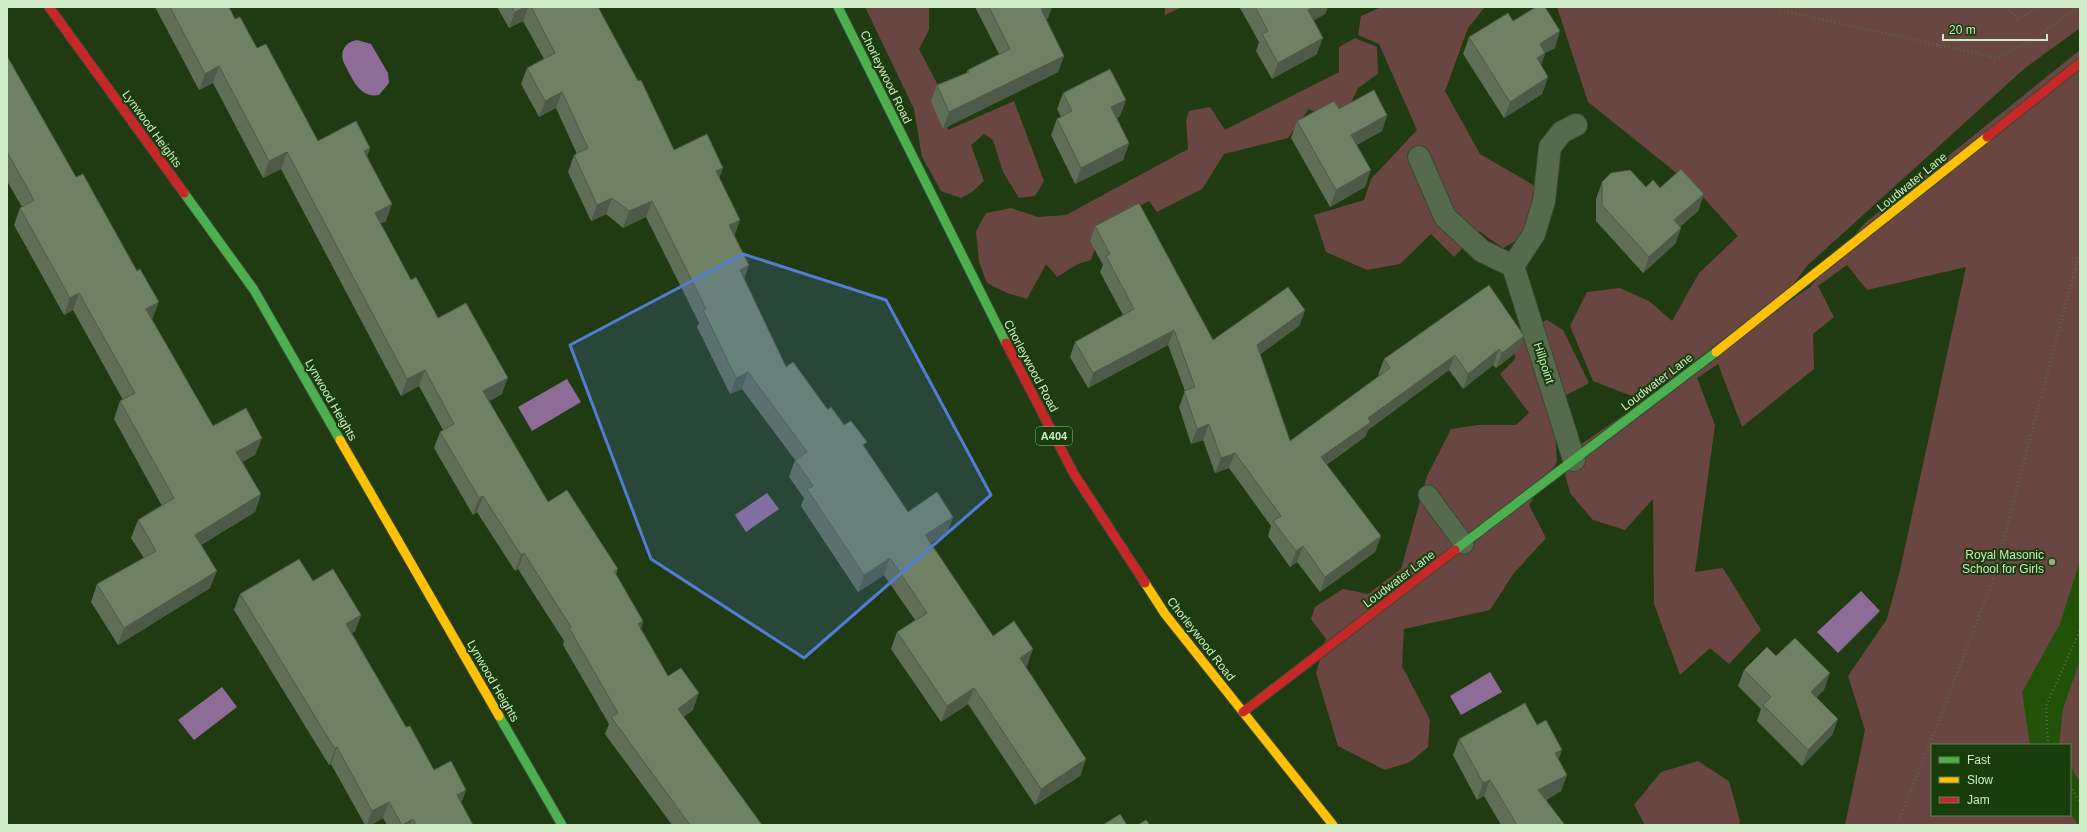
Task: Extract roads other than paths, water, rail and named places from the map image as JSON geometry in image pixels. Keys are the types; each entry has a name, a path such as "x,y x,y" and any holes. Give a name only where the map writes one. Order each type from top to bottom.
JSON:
{"street":[{"name":"Lynwood Heights","path":"49,7 254,290 562,825"},
{"name":"Chorleywood Road","path":"838,7 994,322 1074,474 1165,614 1333,825"},
{"name":"Loudwater Lane","path":"1243,712 1744,331 2080,63"},
{"path":"1419,157 1445,216 1482,251 1513,266 1534,234 1544,200 1550,147 1562,132 1576,125"},
{"name":"Hillpoint","path":"1513,266 1574,460"}],"lane":[{"path":"1428,495 1464,544"}],"place":[{"name":"Royal Masonic School for Girls","path":"2052,562"}]}
